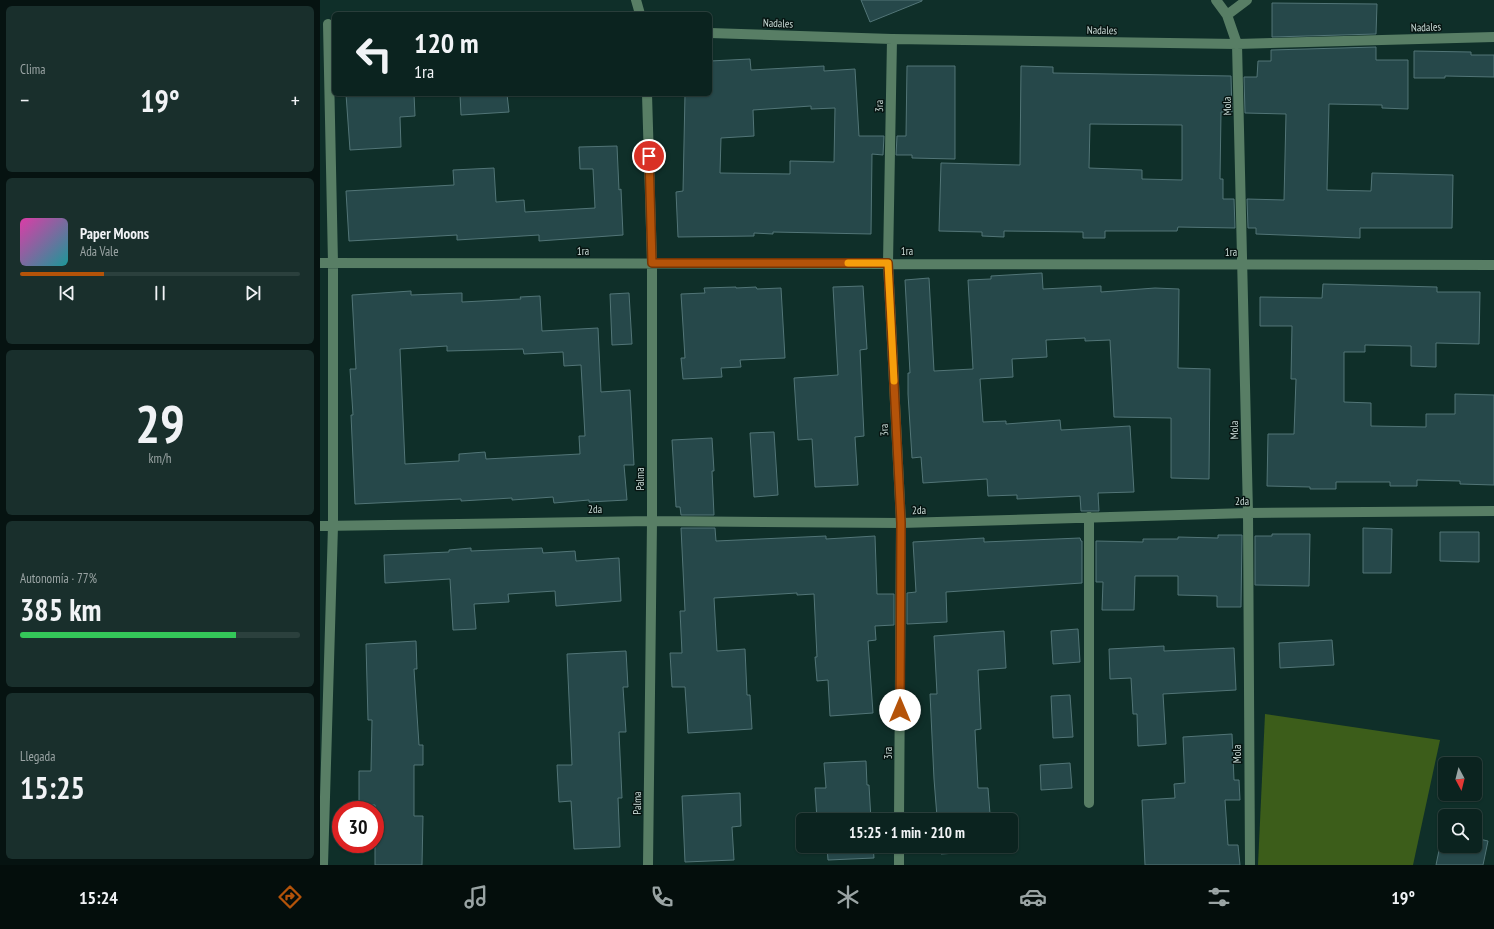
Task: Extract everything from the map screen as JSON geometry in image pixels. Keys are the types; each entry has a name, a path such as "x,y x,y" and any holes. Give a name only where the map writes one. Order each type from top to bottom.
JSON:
{"street":[{"path":"636,0 639,12"},
{"name":"Mola","path":"1216,0 1227,15 1237,44 1248,513 1250,865"},
{"path":"1227,15 1248,0"},
{"path":"323,865 333,526 333,262 327,24"},
{"name":"Nadales","path":"712,33 892,39 1237,44 1494,37"},
{"name":"3ra","path":"892,39 888,263 901,523 899,813"},
{"name":"Palma","path":"647,96 652,263 652,521 648,865"},
{"name":"1ra","path":"320,262 1494,265"},
{"name":"2da","path":"320,526 652,521 901,523 1248,513 1494,511"},
{"path":"1089,517 1090,803"},
{"path":"899,853 899,865"}],"green space":[{"path":"1265,714 1440,740 1413,865 1258,865"}],"building":[{"path":"861,0 922,0 922,1 870,22"},
{"path":"1272,3 1377,4 1376,34 1272,37"},
{"path":"1376,47 1376,60 1408,60 1408,109 1382,108 1382,105 1329,104 1327,190 1371,191 1372,173 1453,175 1452,228 1360,228 1360,238 1256,234 1256,228 1248,228 1247,199 1284,200 1286,114 1245,113 1244,77 1257,77 1258,61 1271,61 1271,50"},
{"path":"1414,51 1471,52 1471,55 1494,55 1494,77 1445,76 1445,78 1414,78"},
{"path":"750,59 751,70 824,66 824,71 855,69 859,136 884,136 883,155 872,154 871,234 773,232 773,234 754,233 754,236 678,237 676,192 683,191 685,96 712,96 712,61","holes":["811,106 811,109 835,108 834,162 790,161 790,174 720,173 721,138 754,136 753,110"]},
{"path":"907,66 955,66 955,159 912,158 912,155 896,155 897,136 906,136"},
{"path":"1021,66 1053,67 1053,73 1231,76 1232,112 1221,112 1220,179 1223,179 1223,199 1234,199 1235,228 1178,227 1177,231 1105,231 1105,238 1083,238 1083,232 1004,231 1004,237 982,236 982,232 939,231 941,163 1020,165","holes":["1090,124 1182,125 1182,180 1142,179 1142,170 1089,168"]},
{"path":"346,96 414,96 415,116 400,117 401,147 350,150"},
{"path":"460,96 507,96 509,112 461,115"},
{"path":"617,146 623,235 539,241 539,235 457,240 457,235 349,241 346,191 454,185 453,170 494,168 496,202 524,200 525,212 595,208 593,169 580,169 579,147"},
{"path":"1042,273 1043,289 1101,286 1101,292 1155,288 1179,289 1178,368 1210,369 1209,479 1171,478 1171,418 1114,417 1110,340 1085,341 1085,338 1046,340 1047,357 1012,359 1013,377 980,379 983,422 1006,421 1006,424 1060,420 1061,430 1130,426 1134,492 1098,493 1099,511 1081,511 1080,496 1017,499 1017,495 988,496 987,479 923,483 921,457 912,458 908,394 908,373 910,373 905,280 929,278 934,371 973,369 968,280 991,279 991,276"},
{"path":"1323,284 1437,287 1437,292 1480,292 1479,344 1436,343 1436,367 1411,366 1411,346 1365,345 1365,352 1344,352 1344,402 1371,403 1371,426 1426,427 1426,414 1455,414 1455,394 1494,395 1494,485 1460,484 1460,481 1417,480 1417,486 1390,486 1390,482 1336,482 1336,489 1267,486 1268,434 1294,434 1296,379 1291,379 1292,326 1260,326 1260,297 1322,298"},
{"path":"863,286 867,349 860,350 864,436 855,437 858,485 815,487 812,439 798,440 794,378 838,375 833,287"},
{"path":"756,287 757,289 781,288 785,358 740,360 741,367 721,368 722,377 683,379 681,358 685,358 681,294 705,293 704,288"},
{"path":"411,291 411,295 462,293 462,302 521,299 520,297 540,296 542,331 598,328 601,392 630,390 634,465 624,465 627,500 589,502 589,500 554,503 553,497 512,500 512,498 461,501 461,499 355,504 351,415 353,415 350,369 356,369 352,295","holes":["447,346 447,351 523,349 524,354 563,352 564,366 581,365 585,436 579,436 580,454 486,459 485,452 459,454 459,461 405,464 400,349"]},
{"path":"629,293 632,344 612,345 610,294"},
{"path":"774,432 778,495 754,497 750,433"},
{"path":"712,438 714,515 681,515 680,507 676,507 672,440"},
{"path":"681,528 715,528 716,541 826,536 826,539 875,536 877,594 894,594 894,625 875,626 876,640 868,641 873,713 830,716 828,680 817,681 814,594 797,595 797,593 714,598 717,651 745,649 747,695 750,695 752,729 688,733 685,687 672,687 670,653 682,653 680,611 685,611"},
{"path":"1363,528 1392,529 1391,573 1363,573"},
{"path":"1440,532 1479,532 1479,562 1440,561"},
{"path":"1272,534 1310,534 1309,586 1255,585 1255,536 1272,536"},
{"path":"1218,535 1242,535 1241,607 1217,607 1217,596 1178,595 1178,576 1135,576 1134,610 1102,610 1103,582 1096,582 1096,541 1143,542 1143,539 1178,539 1178,537 1218,538"},
{"path":"984,538 984,542 1080,538 1082,541 1082,583 946,592 947,622 907,624 907,593 916,592 913,542"},
{"path":"471,548 471,551 542,548 543,553 575,551 576,561 619,558 621,601 556,606 555,591 508,594 509,602 474,604 476,629 453,630 450,579 385,583 384,555 449,552 449,550"},
{"path":"1078,629 1080,662 1053,664 1051,631"},
{"path":"1004,631 1006,668 978,670 981,729 975,730 978,788 988,788 990,813 937,813 930,694 937,694 934,636"},
{"path":"1332,640 1334,665 1280,668 1279,643"},
{"path":"416,641 417,669 414,669 419,745 423,745 423,765 414,765 414,816 423,816 422,865 375,865 375,853 384,853 384,801 359,801 359,771 371,771 372,720 368,720 366,644"},
{"path":"1164,646 1164,651 1234,648 1236,690 1163,694 1166,744 1138,746 1137,714 1133,714 1131,678 1110,679 1109,649"},
{"path":"626,651 628,687 623,687 626,732 619,732 622,798 618,798 620,847 574,849 571,801 559,802 557,765 572,765 567,654"},
{"path":"1070,695 1073,737 1053,738 1051,696"},
{"path":"1232,734 1234,780 1239,780 1240,800 1225,800 1228,845 1238,845 1240,865 1145,865 1142,800 1175,798 1174,784 1185,783 1183,737"},
{"path":"866,761 871,813 817,813 815,788 826,788 824,763"},
{"path":"1070,763 1072,788 1041,790 1040,765"},
{"path":"740,793 741,826 732,827 734,860 685,862 682,796"},
{"path":"1482,840 1488,841 1483,865 1436,865 1438,853 1482,853"},
{"path":"828,853 874,853 874,858 828,860"}],"slow traffic":[{"path":"848,263 888,263 894,381"}],"route":[{"path":"649,156 652,263 888,263 901,523 900,710"}]}
